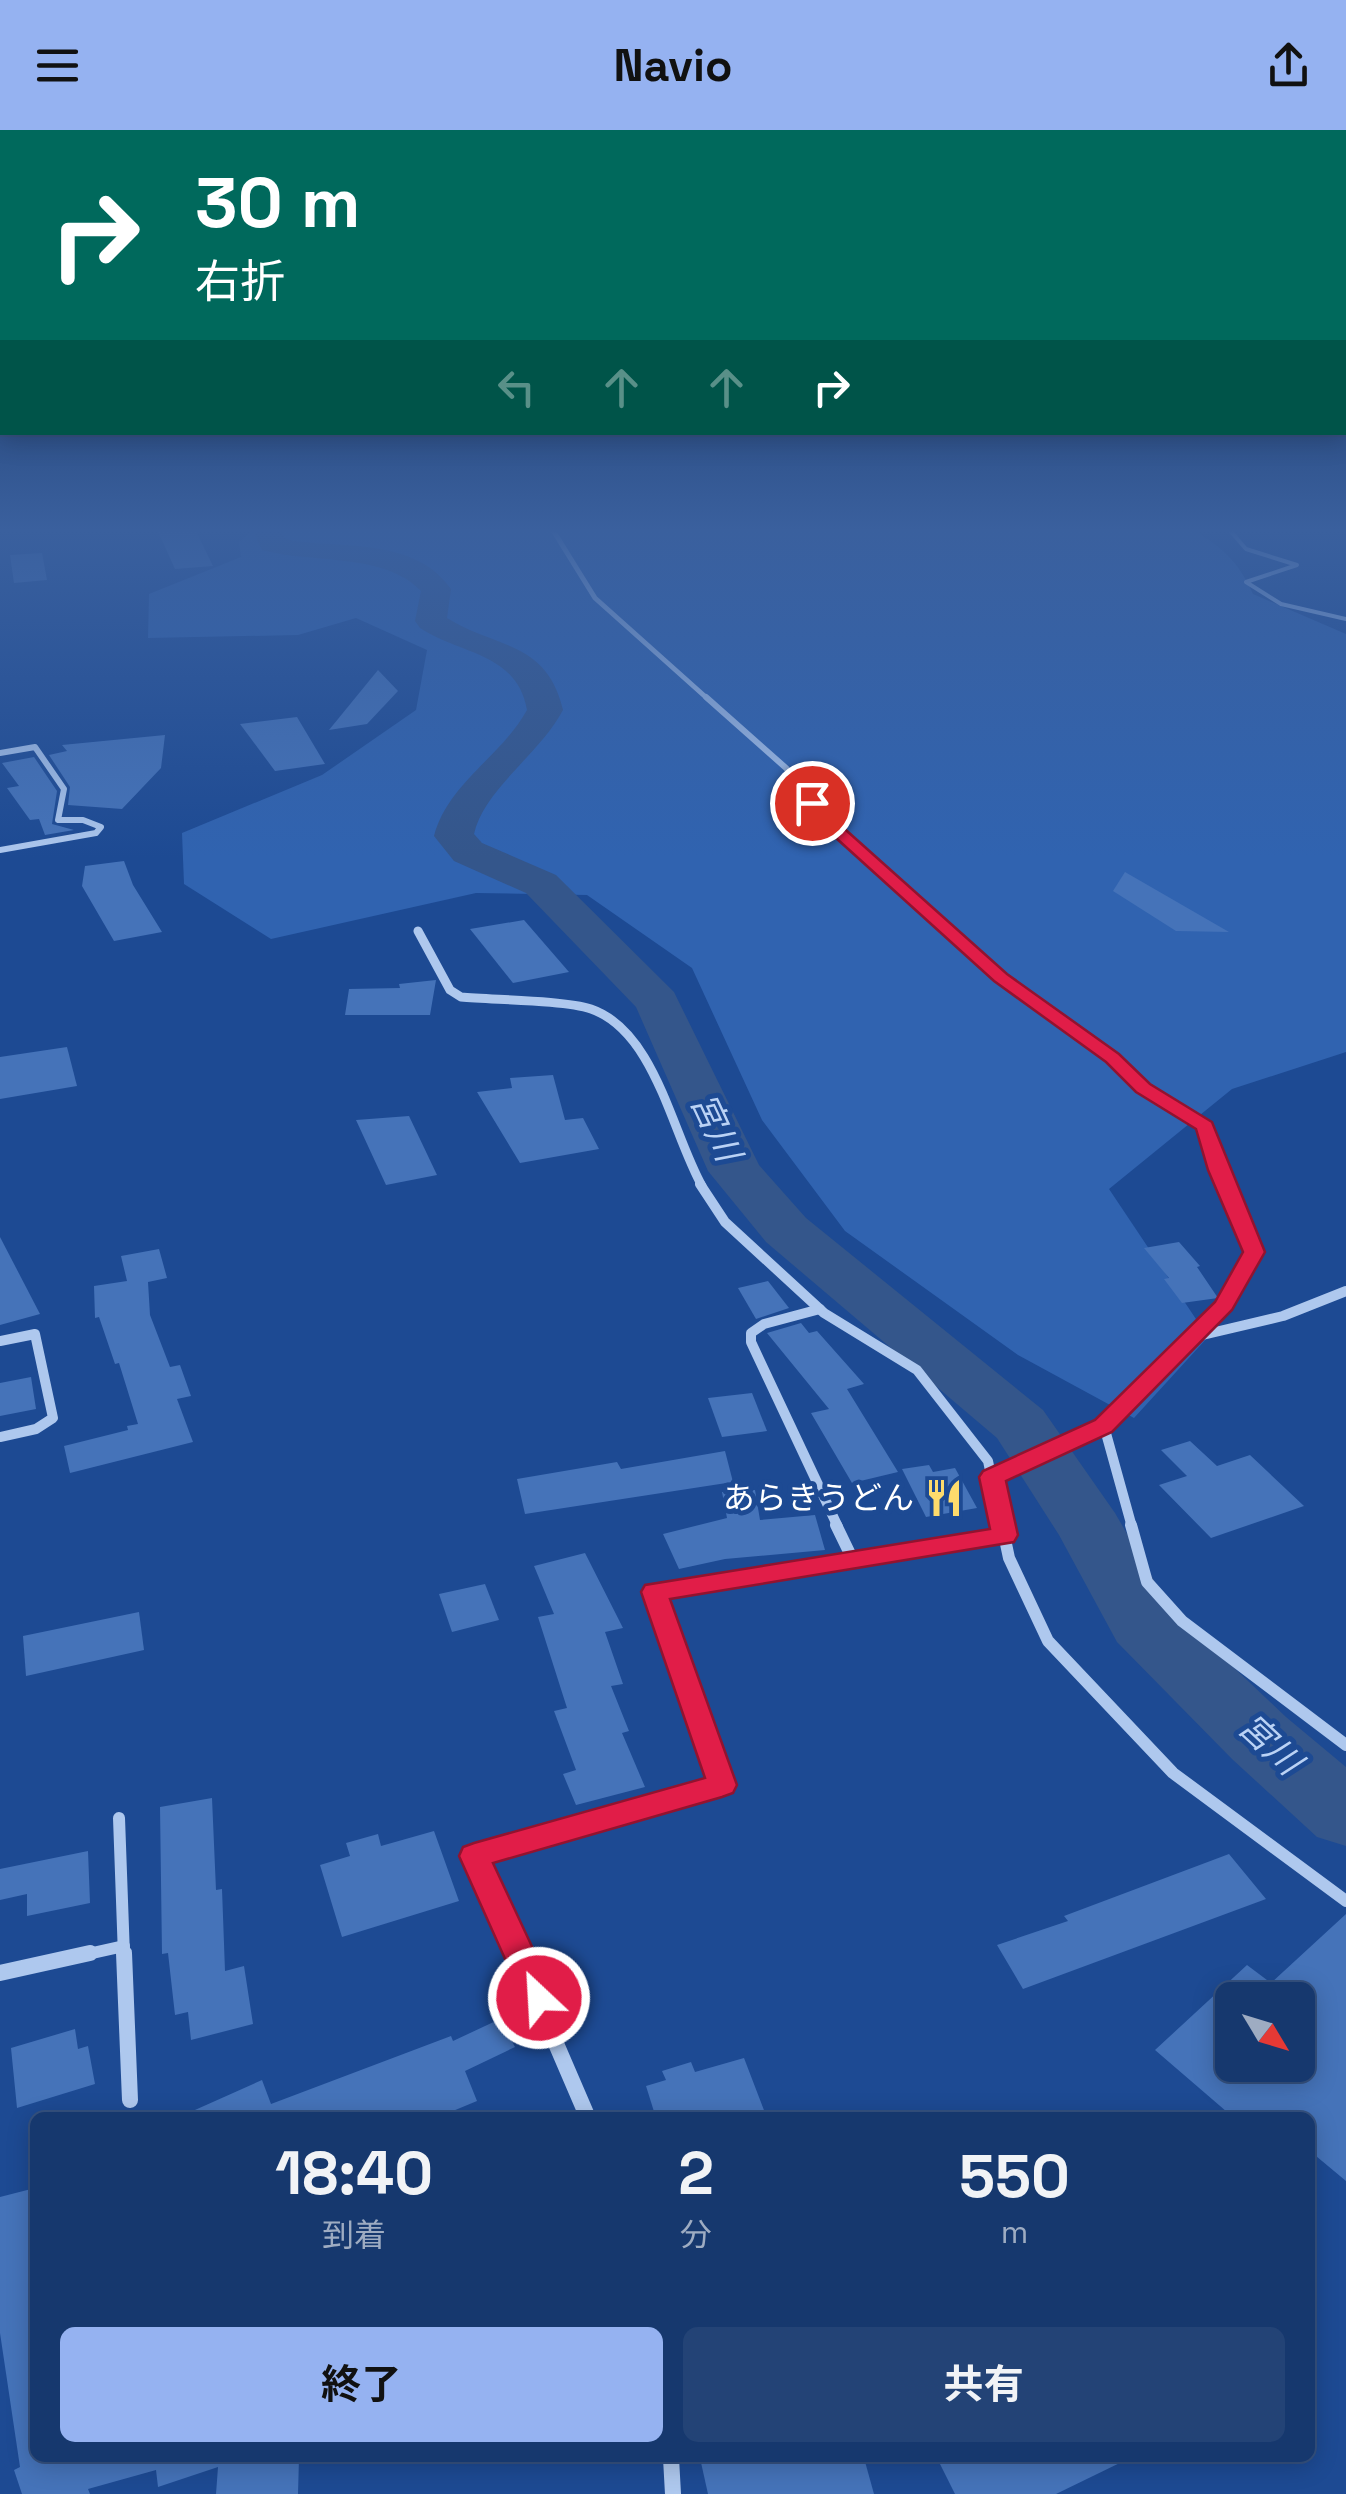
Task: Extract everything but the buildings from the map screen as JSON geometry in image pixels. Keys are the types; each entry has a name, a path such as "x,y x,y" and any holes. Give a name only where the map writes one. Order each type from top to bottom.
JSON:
{"street":[{"path":"639,637 786,768 841,834 1000,978 1113,1058 1143,1088 1205,1126 1218,1170 1254,1252 1224,1306 1104,1426 992,1477"},
{"path":"0,753 35,748 64,789 58,820 83,820 100,827 96,832 0,850"},
{"path":"418,931 450,990 461,996 588,1008 616,1022 656,1076 699,1182 724,1222 820,1309 917,1370 988,1461 1010,1558 1048,1641 1173,1773 1346,1901"},
{"path":"1192,1338 1282,1316 1346,1291"},
{"path":"820,1309 764,1324 750,1333 751,1342 853,1560"},
{"path":"0,1341 35,1334 53,1418 36,1429 0,1437"},
{"path":"1104,1426 1147,1582 1182,1621 1346,1745"},
{"path":"585,2112 474,1856 722,1785 654,1592 1005,1535"},
{"path":"119,1818 130,2100"},
{"path":"0,1973 124,1946"},
{"path":"671,2462 672,2494"}],"shaded area":[{"path":"399,637 1346,637 1346,1052 1232,1089 1109,1189 1208,1337 1134,1418 1018,1355 845,1231 762,1120 692,968 587,895 476,893 271,939 184,884 182,833 322,775 416,710 427,650"}],"waterway":[{"name":"宮川","path":"463,637 526,668 541,690 545,710 533,732 460,811 454,836 468,852 541,884 657,1002 735,1171 786,1230 1020,1424 1091,1530 1143,1624 1259,1738 1346,1814"}],"place":[{"name":"あらきうどん","path":"944,1498"}],"route":[{"path":"539,1998 474,1856 722,1785 654,1592 1005,1535 992,1477 1104,1426 1224,1306 1254,1252 1218,1170 1205,1126 1143,1088 1113,1058 1000,978 812,803"}]}
